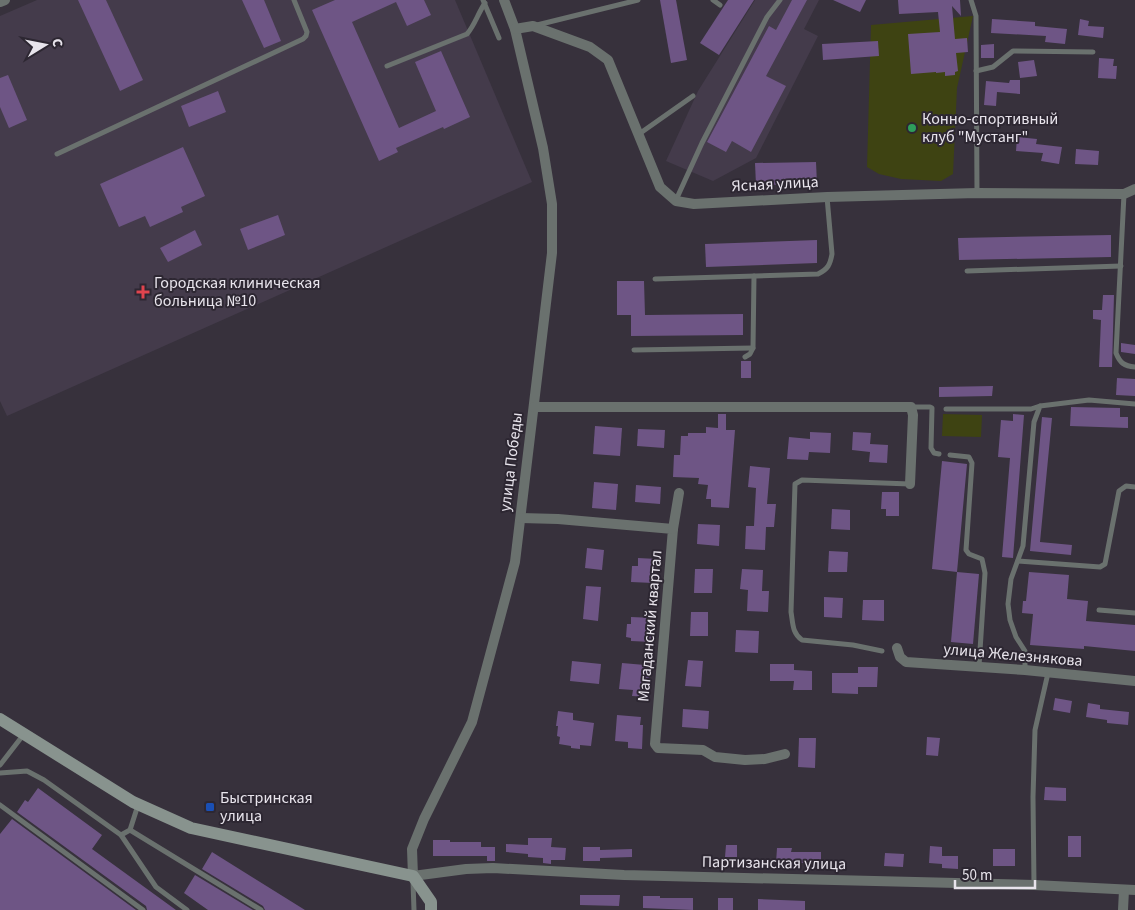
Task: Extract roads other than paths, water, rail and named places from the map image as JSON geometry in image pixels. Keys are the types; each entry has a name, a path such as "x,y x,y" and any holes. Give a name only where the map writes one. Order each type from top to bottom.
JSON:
{"street":[{"path":"0,2 5,0"},
{"name":"улица Победы","path":"413,876 412,849 424,819 472,722 515,562 552,253 552,204 543,148 515,29 504,0"},
{"path":"515,29 533,26 590,47 608,60 660,187 676,201"},
{"name":"Ясная улица","path":"676,201 694,204 827,197 977,193 1124,194 1135,189"},
{"path":"534,407 911,406 913,415 910,484"},
{"path":"673,529 679,493"},
{"name":"Магаданский квартал","path":"521,518 558,518 673,529 655,744 658,748 703,750 715,756 729,759 765,759 785,754"},
{"name":"улица Железнякова","path":"897,648 900,657 906,662 979,666 1135,681"},
{"path":"0,719 139,804 191,828 413,876 431,902 431,910"},
{"name":"Партизанская улица","path":"413,876 466,869 493,868 624,875 1034,885 1135,890"},
{"path":"1123,910 1124,890"}],"lane":[{"path":"57,154 303,39 307,32 294,0"},
{"path":"533,26 638,0"},
{"path":"713,0 720,5"},
{"path":"676,201 702,143 767,17 780,0"},
{"path":"971,0 976,16 977,193"},
{"path":"484,2 499,38"},
{"path":"387,66 467,34 472,28 484,2"},
{"path":"976,71 993,67 1008,54 1020,50 1093,52"},
{"path":"639,134 693,96"},
{"path":"1124,194 1116,353 1119,362 1126,366 1135,367"},
{"path":"655,279 818,274 826,270 831,263 832,254 827,197"},
{"path":"967,271 1120,266"},
{"path":"745,357 750,354 753,348 754,276"},
{"path":"634,350 753,348"},
{"path":"946,409 1031,409 1040,406 1089,400 1135,404"},
{"path":"911,406 930,406 932,408 931,448 934,453 939,454"},
{"path":"1026,670 1025,651 1016,637 1010,620 1008,604 1011,579 1023,546 1034,422 1040,406"},
{"path":"950,455 966,456 971,459 966,550 969,554 982,559 985,567 979,666"},
{"path":"882,651 853,645 802,640 794,632 791,612 795,484 802,480 910,484"},
{"path":"1018,561 1100,567 1105,564 1119,491 1126,486 1135,487"},
{"path":"1099,610 1135,613"},
{"path":"1034,885 1035,730 1048,672"},
{"path":"0,765 24,734"},
{"path":"0,773 27,771 44,780 121,835 156,887 187,910"},
{"path":"121,835 130,830 139,804"},
{"path":"0,805 143,910"},
{"path":"130,830 261,910"},
{"path":"413,876 414,910"}],"place":[{"name":"Конно-спортивный клуб \"Мустанг\"","path":"912,128"},
{"name":"Городская клиническая больница №10","path":"143,292"},
{"name":"Быстринская улица","path":"210,807"}]}
